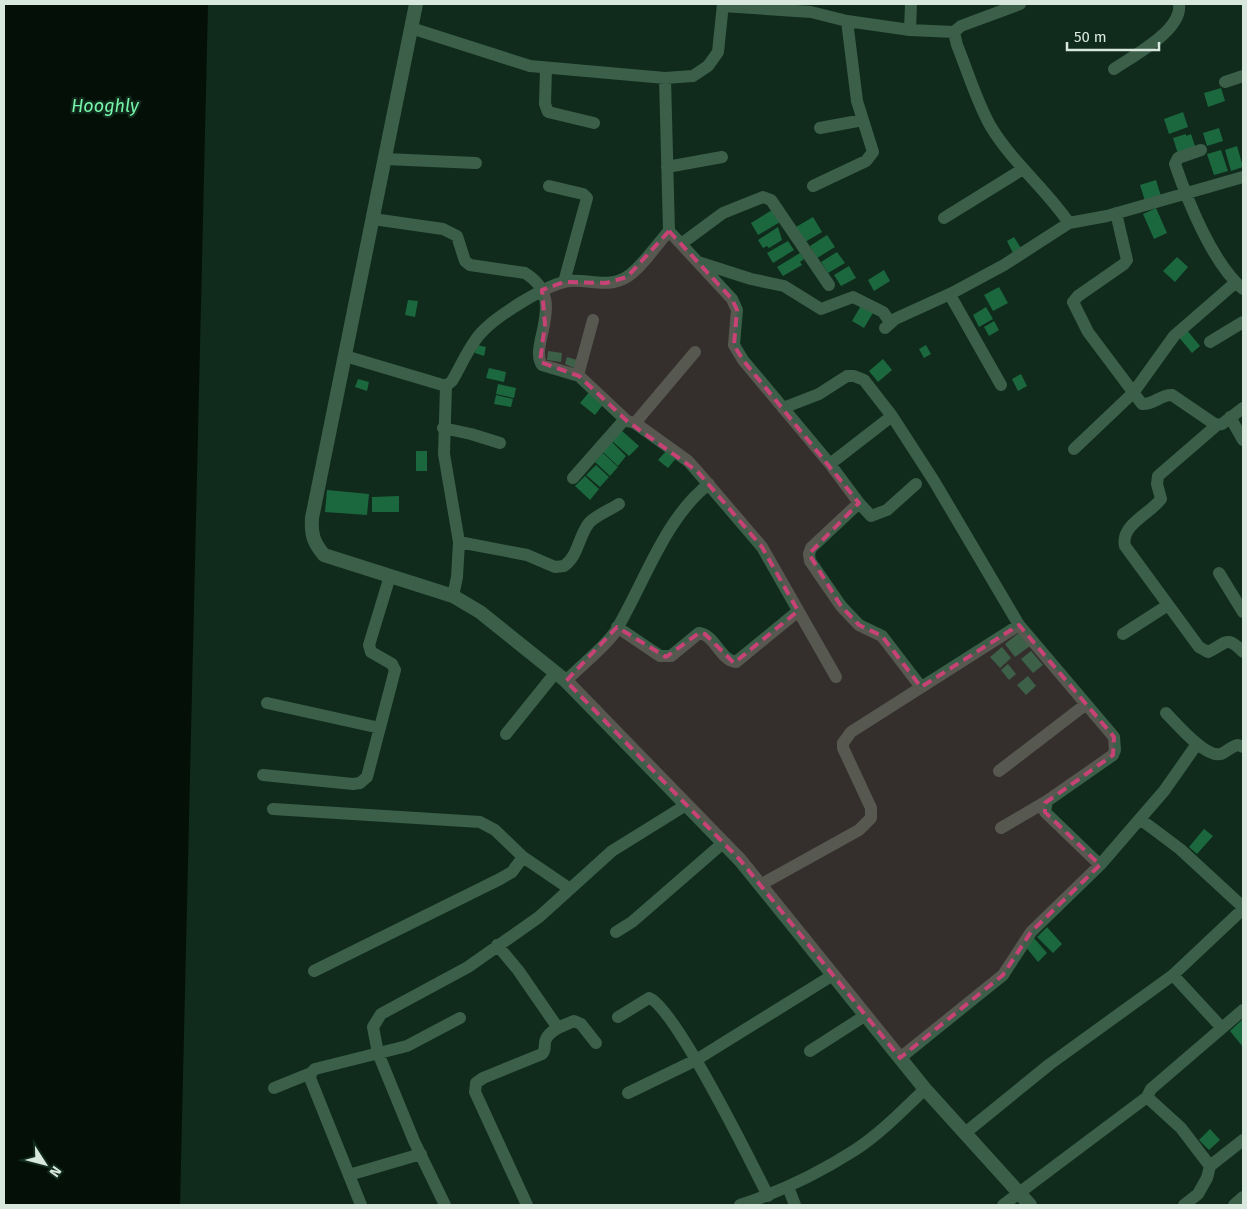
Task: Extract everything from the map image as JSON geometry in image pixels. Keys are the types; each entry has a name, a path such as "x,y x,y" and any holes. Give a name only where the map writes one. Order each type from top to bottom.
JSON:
{"street":[{"path":"416,4 312,518 311,534 315,545 324,555 453,596 480,612 561,676 723,843 760,885 925,1089 1030,1205"},
{"path":"910,30 911,4"},
{"path":"411,28 530,66 665,78 693,76 708,66 718,52 723,5 811,12 847,21 910,30 954,32 962,26 1020,4"},
{"path":"1114,69 1172,28 1178,17 1179,4"},
{"path":"813,186 871,156 872,147 857,101 847,21"},
{"path":"954,32 957,45 991,126 1023,169 1069,223"},
{"path":"546,68 544,104 548,112 594,123"},
{"path":"1225,82 1243,76"},
{"path":"665,78 669,231 732,299 737,310 734,345 742,360 830,464 858,503 871,516 887,510 916,484"},
{"path":"820,128 863,120"},
{"path":"1074,449 1133,393 1174,336 1239,286 1204,235 1185,193 1176,160 1201,150"},
{"path":"667,167 722,157"},
{"path":"385,158 476,163"},
{"path":"944,218 1023,169"},
{"path":"697,262 784,286 821,309 853,297 883,312 888,325 1004,265 1069,223 1116,213 1243,177"},
{"path":"549,186 583,194 587,198 564,282"},
{"path":"681,244 723,214 763,197 771,200 829,285"},
{"path":"1116,213 1127,260 1078,296 1073,302 1088,332 1142,404 1167,394 1172,395 1216,425"},
{"path":"372,220 443,229 457,236 465,261 470,265 525,273 542,290 546,308 539,354 542,365 578,375 630,421 688,461 762,547 797,612 836,677"},
{"path":"446,386 452,382 480,334 490,324 542,290 564,282 577,280 606,283 627,277 669,231"},
{"path":"950,294 1001,385"},
{"path":"578,375 593,320"},
{"path":"1210,342 1243,322"},
{"path":"573,478 695,352"},
{"path":"345,356 446,386"},
{"path":"783,408 818,394 847,376 854,376 864,380 892,416 1019,625 1114,737 1115,750 1113,755 1047,801 1001,828"},
{"path":"446,386 444,454 459,542 458,577 453,596"},
{"path":"1241,645 1224,641 1212,650 1205,651 1168,605 1125,546 1124,536 1161,499 1157,484 1158,476 1216,425 1243,408"},
{"path":"830,464 892,416"},
{"path":"1230,417 1243,440"},
{"path":"444,428 500,443"},
{"path":"506,734 561,676 614,633 664,538 697,493 709,484"},
{"path":"858,503 811,548 810,561 841,606 859,625 882,636 921,687"},
{"path":"459,542 527,555 555,567 564,566 576,553 585,529 591,521 619,504"},
{"path":"1219,573 1243,612"},
{"path":"263,775 360,783 367,777 395,670 392,664 371,652 369,645 390,576"},
{"path":"1123,634 1168,605"},
{"path":"617,628 660,656 666,657 699,634 705,634 727,658 736,662 797,612"},
{"path":"760,885 866,824 871,818 871,808 844,754 843,743 851,732 1019,625"},
{"path":"267,703 380,728"},
{"path":"999,771 1085,705"},
{"path":"1166,713 1197,744 1218,754 1242,743"},
{"path":"900,1058 1003,974 1031,932 1100,865 1164,791 1197,744"},
{"path":"1047,801 1045,812 1100,865"},
{"path":"445,1205 378,1053 373,1027 381,1014 468,967 497,945 539,918 612,851 686,804"},
{"path":"273,809 480,822 495,830 523,857 570,890"},
{"path":"965,1133 1050,1064 1173,975 1243,908 1180,848 1140,819"},
{"path":"616,932 632,922 723,843"},
{"path":"314,971 500,879 512,872 523,857"},
{"path":"497,945 518,970 558,1028"},
{"path":"628,1093 696,1060 785,1003 833,975"},
{"path":"1173,975 1221,1027"},
{"path":"618,1017 649,998 654,1000 666,1014 696,1060 739,1138 768,1196"},
{"path":"1002,1205 1147,1097 1151,1089 1243,1010"},
{"path":"810,1051 866,1016"},
{"path":"274,1088 311,1073 315,1069 407,1046 460,1018"},
{"path":"527,1205 474,1088 482,1078 542,1054 545,1049 546,1040 558,1028 579,1021 596,1043"},
{"path":"311,1073 310,1078 361,1205"},
{"path":"740,1205 788,1187 856,1150 888,1124 925,1089"},
{"path":"1147,1097 1182,1128 1210,1166"},
{"path":"1184,1205 1198,1194 1208,1178 1210,1166 1243,1140"},
{"path":"349,1175 421,1154"},
{"path":"788,1187 793,1204"},
{"path":"1234,1205 1243,1197"}],"highlighted area":[{"path":"669,231 732,299 737,310 734,345 743,360 859,503 809,554 841,606 859,625 882,636 921,687 1019,625 1114,737 1113,755 1045,803 1045,812 1100,865 1031,932 1003,975 900,1058 740,860 566,681 617,627 666,657 699,633 705,634 734,663 798,611 762,547 697,471 627,421 579,376 540,362 545,324 542,290 564,282 606,283 627,277"}],"water":[{"name":"Hooghly","path":"4,4 208,4 180,1205 4,1205"}],"building":[{"path":"1221,88 1225,101 1208,107 1204,93"},
{"path":"1183,112 1188,127 1169,134 1164,119"},
{"path":"1219,128 1223,141 1207,146 1203,133"},
{"path":"1186,134 1186,136 1191,134 1196,149 1178,154 1173,138"},
{"path":"1237,146 1243,167 1231,171 1225,150"},
{"path":"1221,150 1228,171 1214,175 1207,154"},
{"path":"1156,180 1161,196 1145,201 1140,185"},
{"path":"1156,208 1167,233 1154,239 1143,214"},
{"path":"772,210 780,222 758,235 751,223"},
{"path":"813,217 822,232 805,242 796,227"},
{"path":"778,227 782,240 769,248 767,246 763,248 758,240"},
{"path":"827,235 835,247 817,258 810,246"},
{"path":"1014,237 1022,250 1014,255 1007,241"},
{"path":"788,241 794,250 773,263 767,253"},
{"path":"837,252 845,263 828,273 821,262"},
{"path":"800,253 804,259 800,262 802,265 783,276 777,267"},
{"path":"1177,257 1188,267 1175,282 1163,271"},
{"path":"849,266 856,278 841,286 834,275"},
{"path":"884,270 890,281 874,291 868,280"},
{"path":"999,287 1008,303 993,311 984,295"},
{"path":"408,300 418,301 415,317 405,315"},
{"path":"862,304 874,311 864,328 852,321"},
{"path":"986,307 993,319 979,327 973,315"},
{"path":"994,321 999,330 989,336 984,327"},
{"path":"1186,329 1200,346 1192,353 1178,336"},
{"path":"477,345 486,347 484,356 475,353"},
{"path":"926,345 931,354 924,358 919,349"},
{"path":"548,351 562,353 561,362 547,360"},
{"path":"567,357 577,360 574,368 565,364"},
{"path":"883,359 892,370 878,382 869,371"},
{"path":"489,368 506,372 504,382 486,378"},
{"path":"1021,374 1027,386 1018,391 1012,379"},
{"path":"358,379 369,382 367,391 355,387"},
{"path":"498,384 516,388 514,398 496,394"},
{"path":"591,390 605,402 595,415 580,403"},
{"path":"496,395 513,399 511,407 494,404"},
{"path":"621,430 639,446 629,456 611,440"},
{"path":"612,442 626,456 618,466 603,452"},
{"path":"668,449 677,457 668,468 658,460"},
{"path":"416,451 427,451 427,471 416,471"},
{"path":"603,453 618,467 610,476 595,462"},
{"path":"596,465 609,477 600,487 586,475"},
{"path":"585,476 599,489 590,500 575,486"},
{"path":"327,490 369,494 367,515 325,512"},
{"path":"399,496 399,512 372,512 372,497"},
{"path":"1020,632 1030,646 1015,657 1005,644"},
{"path":"1002,647 1011,658 1000,668 990,657"},
{"path":"1031,651 1043,665 1033,673 1021,659"},
{"path":"1008,664 1016,674 1009,680 1001,670"},
{"path":"1028,676 1036,686 1026,695 1017,685"},
{"path":"1204,829 1213,836 1197,854 1189,847"},
{"path":"1047,927 1062,944 1053,953 1037,937"},
{"path":"1034,938 1047,953 1038,962 1025,946"},
{"path":"1243,1019 1243,1047 1230,1031"},
{"path":"1210,1129 1220,1140 1209,1150 1199,1140"}]}
